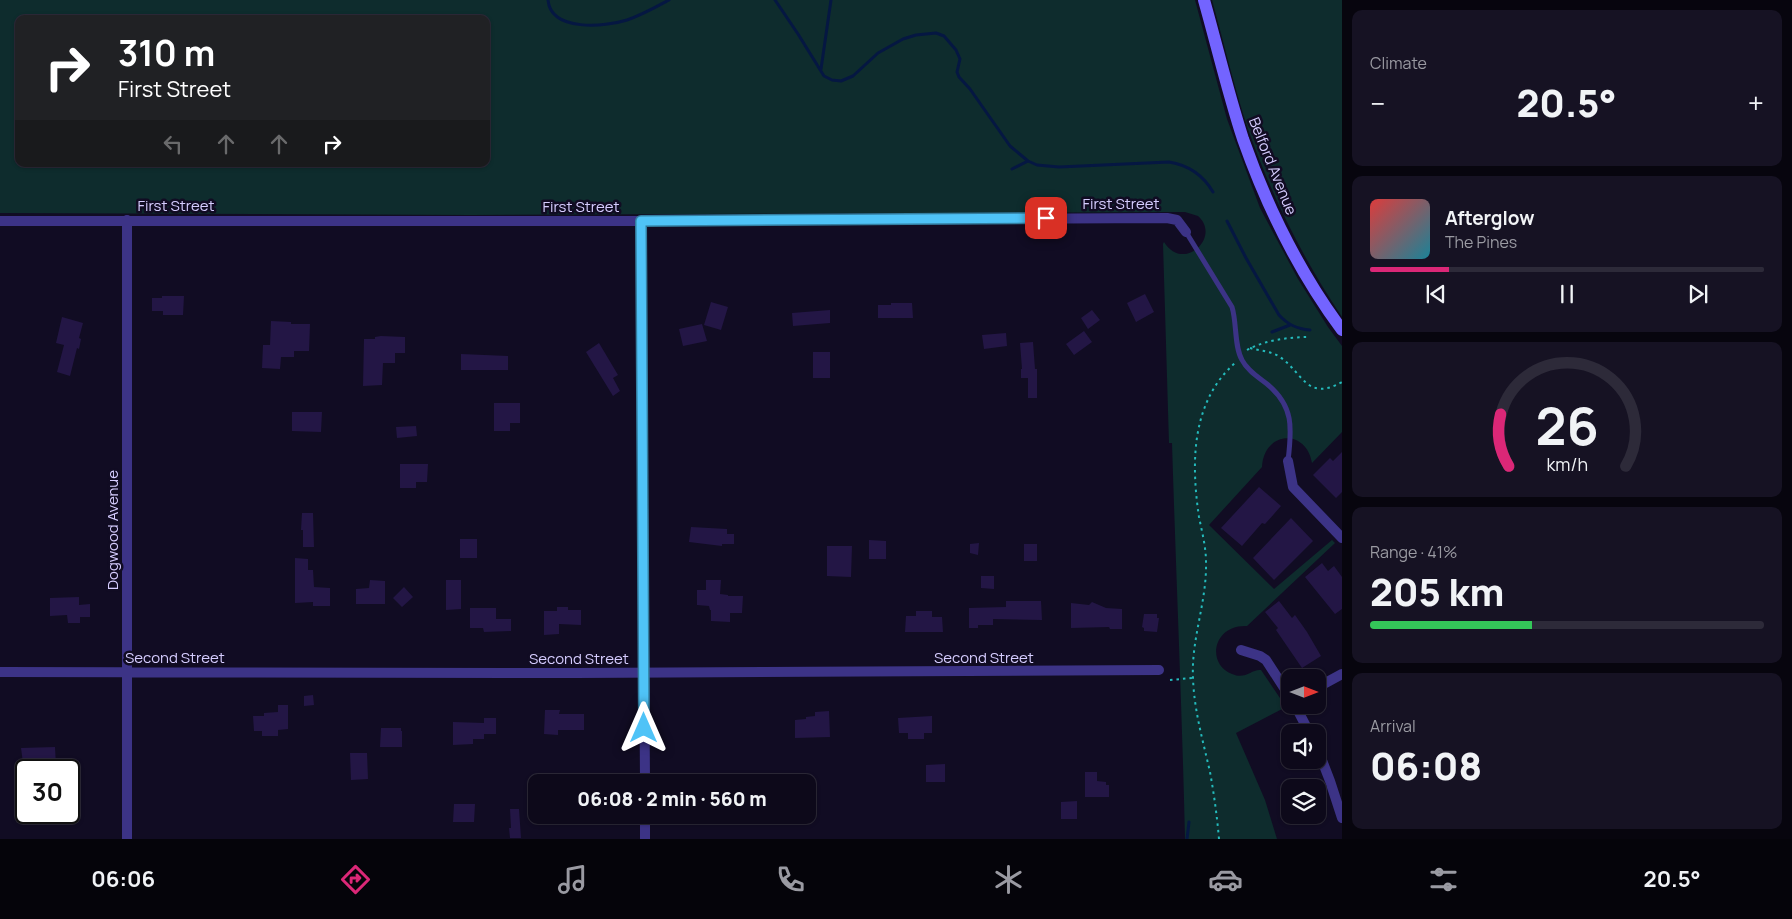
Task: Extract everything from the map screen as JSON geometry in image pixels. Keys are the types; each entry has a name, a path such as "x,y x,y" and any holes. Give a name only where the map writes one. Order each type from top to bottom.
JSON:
{"main road":[{"name":"Belford Avenue","path":"1204,0 1231,101 1259,180 1295,256 1342,330"}],"street":[{"name":"First Street","path":"0,221 641,221 1167,218 1179,222 1186,232"},
{"name":"Dogwood Avenue","path":"127,220 127,839"},
{"path":"641,221 644,774"},
{"path":"1288,461 1294,487 1342,538"},
{"path":"1241,650 1263,657 1281,683"},
{"name":"Second Street","path":"0,672 644,673 1159,670"},
{"path":"1326,683 1342,674"},
{"path":"1326,769 1342,818"},
{"path":"645,824 645,839"}],"lane":[{"path":"1186,232 1232,307 1240,357 1246,366 1274,390 1284,402 1290,425 1288,461"}],"path":[{"path":"1310,337 1263,343 1250,348 1270,352 1279,357 1313,388 1328,389 1342,382"},
{"path":"1219,839 1215,799 1199,726 1193,678 1196,632 1205,591 1206,568 1205,548 1194,479 1195,447 1198,428 1210,393 1216,383 1240,357"},
{"path":"1170,680 1193,678"}],"green space":[{"path":"0,0 1195,0 1227,119 1260,208 1298,279 1342,346 1342,432 1312,463 1308,452 1302,444 1294,439 1286,438 1277,441 1270,446 1264,455 1262,467 1209,525 1274,589 1332,540 1335,543 1247,626 1236,627 1227,631 1217,645 1218,662 1224,669 1237,676 1261,670 1281,700 1281,710 1236,733 1265,800 1277,839 1185,839 1172,443 1169,443 1163,244 1164,242 1172,251 1181,254 1189,253 1203,242 1204,224 1198,216 1185,212 472,215 0,213"},
{"path":"1212,0 1342,0 1342,317 1314,272 1289,226 1257,154 1243,113"}],"building":[{"path":"1145,294 1154,312 1136,322 1127,303"},
{"path":"162,296 184,296 183,315 163,315 163,311 152,311 152,298 162,298"},
{"path":"711,302 728,307 721,330 704,325"},
{"path":"891,303 912,303 913,318 878,318 878,305 891,305"},
{"path":"830,310 830,323 793,326 792,313"},
{"path":"1092,310 1100,320 1088,329 1081,318"},
{"path":"62,317 83,323 79,338 81,339 79,349 77,348 70,376 57,372 64,345 56,343"},
{"path":"271,321 310,324 309,351 294,351 294,357 281,357 280,369 262,368 263,345 270,345"},
{"path":"702,324 707,341 683,346 679,329"},
{"path":"1084,331 1092,342 1074,355 1066,344"},
{"path":"1006,333 1007,346 984,349 982,335"},
{"path":"375,337 405,337 405,353 395,353 395,363 383,363 382,385 363,386 364,339 375,339"},
{"path":"1033,342 1035,369 1037,369 1037,398 1028,398 1028,378 1021,378 1020,343"},
{"path":"599,343 618,375 613,378 620,391 613,396 586,352"},
{"path":"813,352 830,352 830,378 813,378"},
{"path":"461,354 508,356 508,370 461,370"},
{"path":"494,403 520,403 520,423 510,423 510,431 494,431"},
{"path":"292,412 322,412 321,432 292,431"},
{"path":"416,426 417,436 397,438 396,427"},
{"path":"1342,452 1342,492 1336,498 1313,475 1330,458 1333,461"},
{"path":"400,464 428,464 427,482 416,482 416,488 400,488"},
{"path":"1259,487 1281,506 1265,524 1262,523 1242,546 1221,528"},
{"path":"302,513 313,513 314,547 303,547"},
{"path":"1291,518 1313,541 1274,580 1253,558"},
{"path":"691,527 727,529 727,534 734,534 734,544 722,544 722,546 689,542"},
{"path":"460,539 477,539 477,558 460,558"},
{"path":"869,540 886,541 886,559 869,559"},
{"path":"979,543 978,555 970,553 970,544"},
{"path":"1024,544 1037,544 1037,561 1024,561"},
{"path":"827,546 852,546 851,577 827,576"},
{"path":"295,558 308,559 308,570 313,570 314,587 330,588 330,606 313,606 313,602 295,603"},
{"path":"1322,563 1328,571 1334,566 1342,577 1342,609 1335,614 1305,577"},
{"path":"981,576 994,576 994,589 981,588"},
{"path":"370,580 385,581 385,604 356,604 356,589 369,588"},
{"path":"446,580 461,580 461,609 446,610"},
{"path":"706,580 721,580 720,594 743,596 742,613 730,613 730,622 711,621 709,606 697,605 697,590 706,590"},
{"path":"404,587 413,597 402,607 393,598"},
{"path":"79,597 79,605 90,604 90,617 80,617 80,623 68,623 67,615 50,616 50,598"},
{"path":"1006,601 1041,601 1042,620 993,619 993,625 978,625 978,628 969,628 969,608 1006,607"},
{"path":"1279,601 1292,618 1295,615 1321,656 1302,668 1276,630 1278,628 1265,612"},
{"path":"1092,602 1106,608 1122,609 1122,629 1110,629 1109,627 1071,628 1071,603 1089,605"},
{"path":"557,607 568,607 568,610 581,610 581,625 559,624 559,634 544,635 544,611 557,611"},
{"path":"470,608 496,608 496,619 511,619 511,631 484,632 483,628 470,628"},
{"path":"916,611 932,611 932,617 942,617 943,632 905,632 906,616 916,616"},
{"path":"1144,614 1157,614 1157,618 1159,618 1157,632 1144,631 1142,627"},
{"path":"313,695 314,705 304,706 304,696"},
{"path":"278,705 288,705 288,729 278,730 278,736 262,736 262,731 254,731 253,716 264,716 264,713 278,712"},
{"path":"545,710 560,710 559,714 584,714 584,730 558,730 558,735 544,734"},
{"path":"829,711 830,737 795,738 795,720 815,716 815,712"},
{"path":"932,716 932,733 924,733 924,739 908,739 908,733 899,733 898,718"},
{"path":"484,718 496,718 496,734 484,734 484,739 473,739 473,744 453,745 453,722 484,723"},
{"path":"381,728 401,728 402,747 380,747"},
{"path":"55,747 56,759 22,759 21,748"},
{"path":"350,753 367,753 368,779 351,780"},
{"path":"945,764 945,782 926,782 926,765"},
{"path":"1085,772 1097,772 1097,781 1106,782 1106,785 1109,785 1109,797 1085,797"},
{"path":"1077,801 1077,819 1061,819 1061,802"},
{"path":"454,804 475,804 474,822 453,822"},
{"path":"510,809 519,809 521,838 510,838"}],"waterway":[{"path":"548,0 551,10 559,18 580,25 606,24 627,20 669,0"},
{"path":"775,0 824,76 832,80 841,81 853,76 878,53 903,39 916,35 936,33 944,36 956,50 960,59 957,72 959,77 970,89 1010,146 1028,161 1037,165 1059,167 1169,162 1189,168 1200,176 1213,192"},
{"path":"821,69 831,0"},
{"path":"1012,169 1028,161"},
{"path":"1227,221 1279,315 1293,326 1310,330"},
{"path":"1272,332 1290,325"},
{"path":"1187,839 1189,822"}],"route":[{"path":"644,728 641,221 1046,218"}]}
